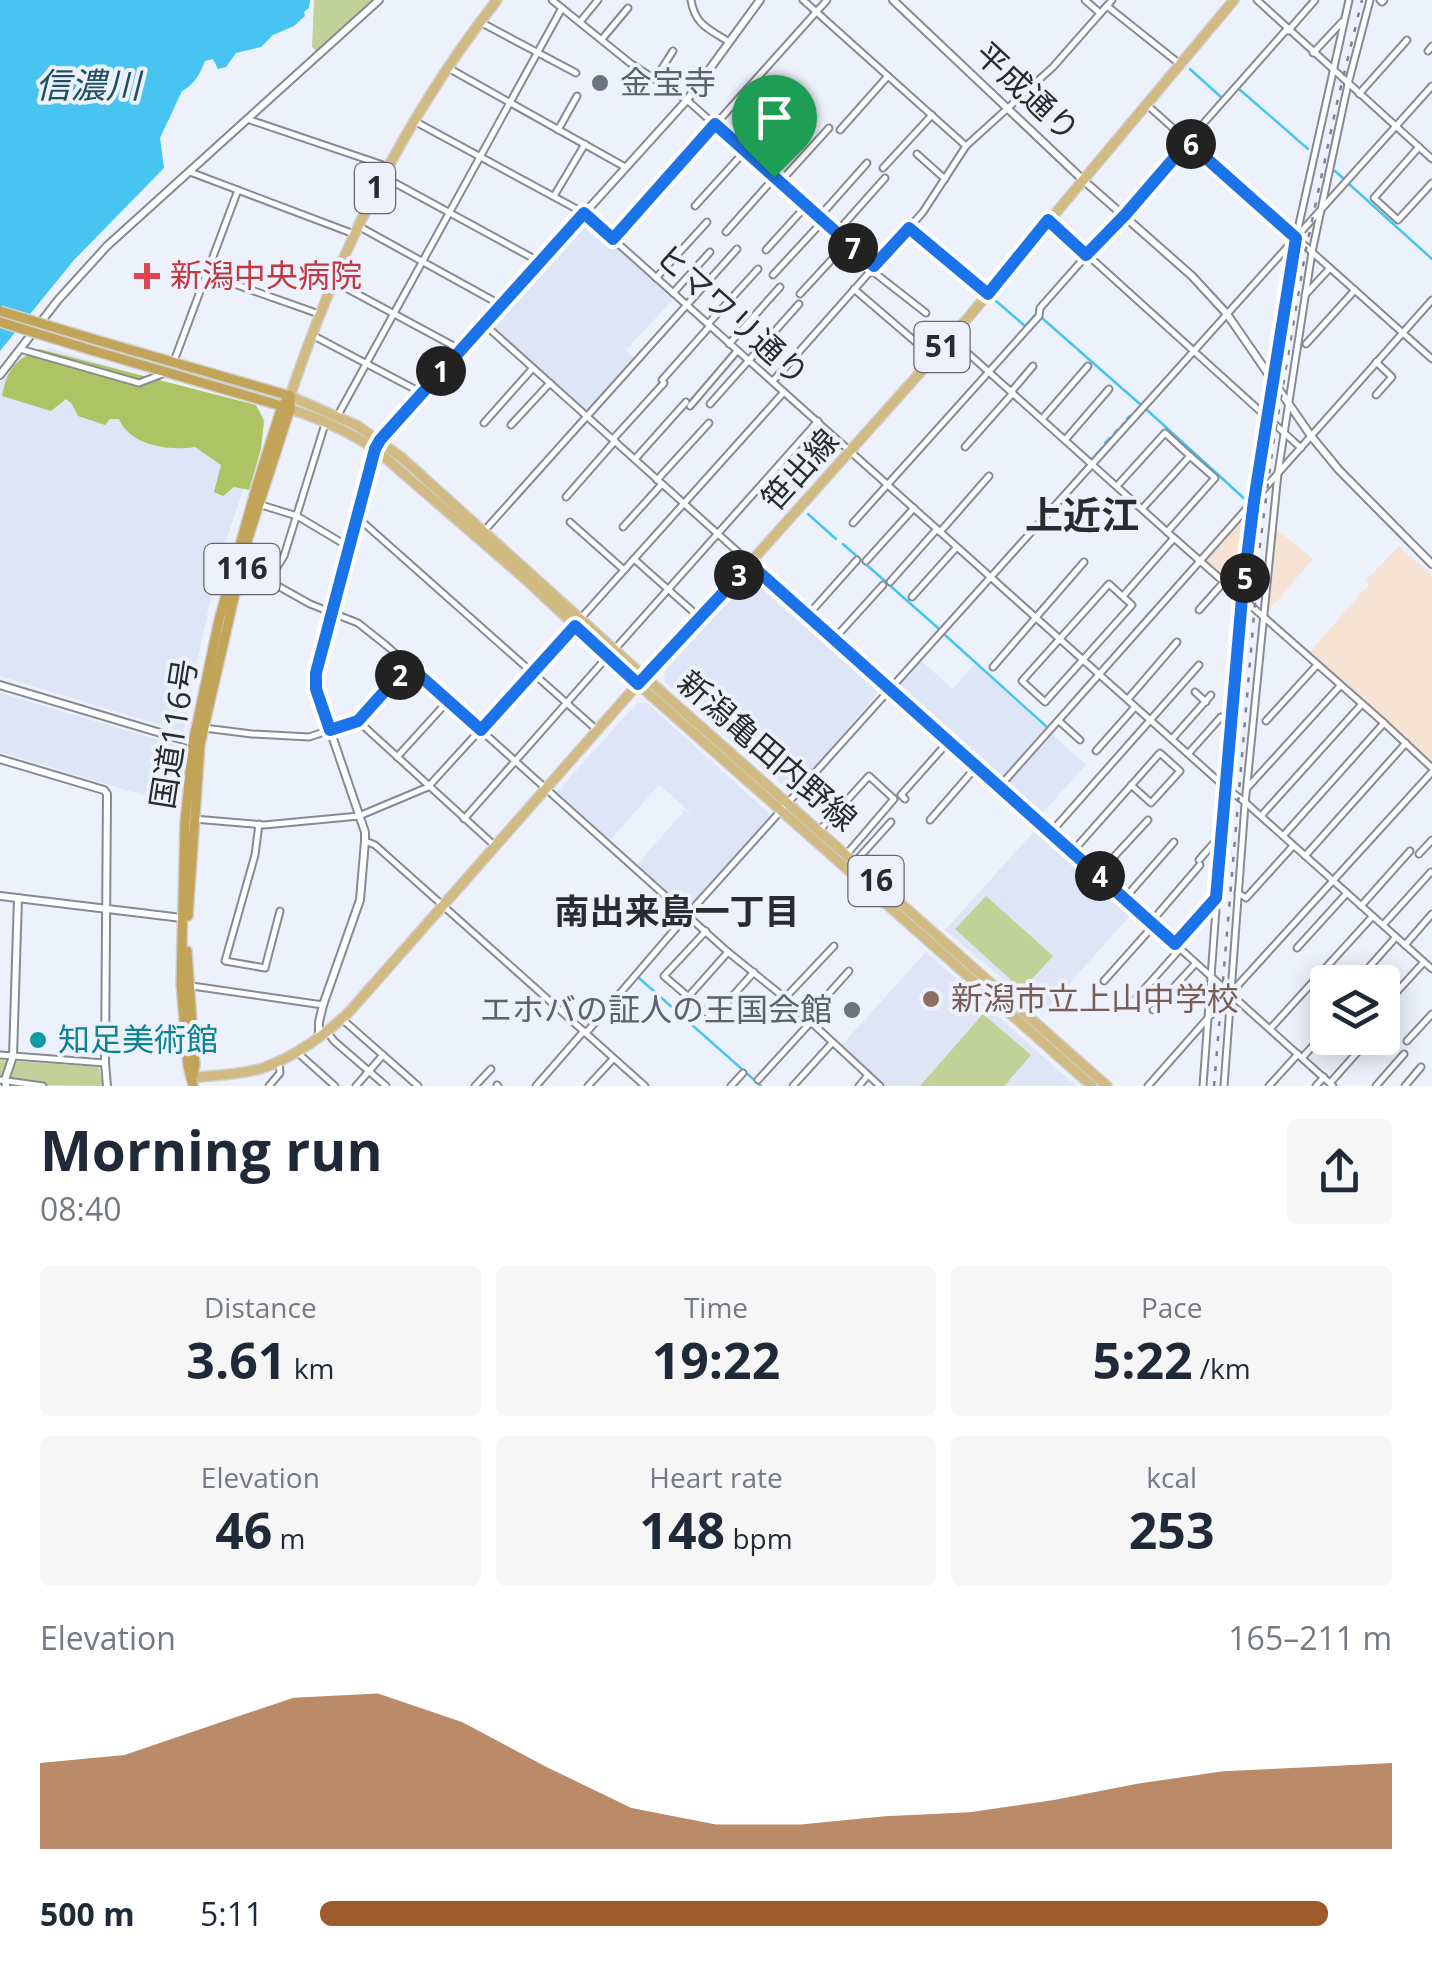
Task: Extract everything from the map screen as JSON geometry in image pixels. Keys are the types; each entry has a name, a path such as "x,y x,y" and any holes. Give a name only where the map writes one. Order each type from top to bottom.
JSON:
{"highway":[{"path":"0,312 92,345"},
{"path":"0,322 171,368 286,408"},
{"path":"171,368 290,396"},
{"name":"国道116号","path":"192,1082 181,984 196,744 204,728 258,504 290,396"},
{"name":"国道116号","path":"192,1082 195,1065 185,919 185,822 219,620 257,484 286,408"}],"main road":[{"name":"1","path":"290,396 332,281 384,171 447,67 497,0"},
{"name":"笹出線","path":"192,1082 279,1061 342,1019 641,680 951,338 1234,0"},
{"name":"新潟亀田内野線","path":"290,396 338,416 378,444 483,532 641,680 1092,1086"},
{"name":"新潟亀田内野線","path":"286,408 378,444 578,622"},
{"name":"新潟亀田内野線","path":"786,808 846,854 1107,1086"}],"street":[{"path":"0,375 58,300 108,246 379,0"},
{"path":"552,0 630,63 688,100 926,313"},
{"path":"580,22 598,0"},
{"path":"691,0 699,23 729,42"},
{"path":"386,1086 322,1033 318,1022 360,900 365,841 316,689 316,673 378,444 688,100 760,0"},
{"path":"802,0 966,146"},
{"path":"613,239 827,0"},
{"name":"平成通り","path":"894,0 1082,179 1192,276 1227,314 1339,470 1432,564"},
{"path":"1085,0 1100,14"},
{"path":"1257,0 1432,158"},
{"path":"853,523 1039,316 1040,308 1086,255 1316,0"},
{"path":"1203,1086 1225,787 1254,501 1296,238 1349,0"},
{"path":"1224,1086 1262,615 1278,473 1312,252 1370,0"},
{"path":"772,382 923,212 966,146 1054,67 1109,3 1180,65"},
{"path":"338,416 562,5"},
{"path":"602,39 628,8"},
{"path":"1313,53 1344,20"},
{"path":"480,22 576,73"},
{"path":"1359,94 1408,40"},
{"path":"655,79 673,51"},
{"path":"447,67 625,167"},
{"path":"840,130 888,76"},
{"path":"536,1086 1432,86"},
{"path":"738,146 787,93"},
{"path":"558,130 577,96"},
{"path":"1146,104 1432,359"},
{"path":"760,164 808,110"},
{"path":"884,168 932,115"},
{"path":"247,119 384,171 540,262"},
{"name":"ヒマワリ通り","path":"414,121 584,213 1172,740 1429,964"},
{"path":"726,232 830,128"},
{"path":"554,196 585,144"},
{"path":"1419,147 1374,198 1398,220 1432,183"},
{"path":"695,206 745,151"},
{"path":"917,154 946,179"},
{"path":"773,276 867,163"},
{"path":"190,172 356,230 500,305"},
{"path":"836,233 885,178"},
{"path":"20,349 139,383 171,368 238,190"},
{"path":"766,250 806,206"},
{"path":"1048,220 1301,448"},
{"path":"656,278 707,222"},
{"path":"909,228 988,294"},
{"path":"800,294 847,243"},
{"path":"483,532 737,249"},
{"path":"673,293 710,252"},
{"path":"1305,295 1330,268"},
{"path":"566,496 758,269"},
{"path":"206,274 319,314"},
{"path":"332,281 461,350"},
{"path":"729,344 780,287"},
{"path":"854,290 933,357"},
{"path":"1306,344 1355,290"},
{"path":"1000,786 1432,300"},
{"path":"710,404 799,304"},
{"path":"484,324 1331,1084 1356,1055"},
{"path":"311,335 422,393"},
{"path":"951,338 1432,770 1148,1086"},
{"path":"635,459 737,350"},
{"path":"1376,362 1392,377 1376,394"},
{"path":"964,447 1033,366"},
{"path":"1042,419 1088,366"},
{"path":"484,423 533,368"},
{"path":"511,425 550,383"},
{"path":"1065,440 1109,388"},
{"path":"194,819 259,824 359,816 428,788 784,392"},
{"path":"266,579 284,556 326,421"},
{"path":"464,818 818,421"},
{"path":"623,527 709,423"},
{"path":"1117,486 1166,433 1214,478 1167,532"},
{"path":"1142,509 1190,456"},
{"path":"890,582 988,476"},
{"path":"258,504 297,516 348,546"},
{"path":"866,561 914,508"},
{"path":"357,517 597,730"},
{"path":"570,522 624,570"},
{"path":"1122,596 1174,538"},
{"path":"912,598 957,547"},
{"path":"634,559 700,617"},
{"path":"808,615 857,560"},
{"path":"993,667 1084,562"},
{"path":"242,566 310,604 358,622 880,1086"},
{"path":"1199,610 1224,582"},
{"path":"1109,584 1132,605 1045,702 1022,681 1061,638 1109,584"},
{"path":"834,639 882,585"},
{"path":"1128,699 1177,642"},
{"path":"204,728 309,737 358,721 408,665"},
{"path":"1051,832 1199,665"},
{"path":"1266,720 1317,665"},
{"path":"0,685 196,744"},
{"path":"1247,789 1340,686"},
{"path":"1195,692 1206,702"},
{"path":"1172,740 1211,695"},
{"path":"396,757 448,701"},
{"path":"1261,816 1362,704"},
{"path":"1096,751 1136,707"},
{"path":"1188,754 1221,717 1232,716"},
{"path":"1059,720 1080,740"},
{"path":"358,721 495,846"},
{"path":"1283,836 1384,723"},
{"path":"905,799 901,795 949,741"},
{"path":"1305,856 1406,743"},
{"path":"1072,851 1131,785 1160,753 1180,771 1152,802 1131,785"},
{"path":"0,759 107,794 107,1086"},
{"path":"930,820 977,766"},
{"path":"819,831 869,776 894,799 846,854"},
{"path":"1098,874 1148,820"},
{"path":"855,862 891,822"},
{"path":"259,824 225,961 264,968 280,912"},
{"path":"1104,981 1221,835"},
{"path":"1419,854 1432,840"},
{"path":"365,841 442,904 641,1085"},
{"path":"1125,898 1174,842"},
{"path":"1238,893 1246,898 1294,846"},
{"path":"1360,906 1410,850"},
{"path":"1382,925 1431,872"},
{"path":"1298,948 1347,893"},
{"path":"0,896 185,919"},
{"path":"18,898 13,1056 4,1082 43,1086"},
{"path":"1132,1004 1216,898"},
{"path":"1405,945 1432,914"},
{"path":"1270,1029 1372,916"},
{"path":"706,930 664,976 713,1018 754,972"},
{"path":"1371,965 1396,937"},
{"path":"784,998 834,946"},
{"path":"688,997 728,952"},
{"path":"1153,1010 1196,963"},
{"path":"1400,991 1429,964"},
{"path":"758,1080 849,971"},
{"path":"189,986 323,1006"},
{"path":"1407,1041 1432,1014"},
{"path":"342,1019 418,1086"},
{"path":"794,1086 832,1043"},
{"path":"1269,1086 1310,1046"},
{"path":"296,1051 335,1086"},
{"path":"356,1086 383,1054"},
{"path":"1376,1086 1404,1054"},
{"path":"0,1055 104,1062"},
{"path":"588,1086 614,1058"},
{"path":"269,1086 280,1073 279,1061"},
{"path":"1405,1086 1422,1068"},
{"path":"475,1086 491,1069"},
{"path":"731,1086 743,1073"},
{"path":"859,1086 868,1076"},
{"path":"1316,1086 1324,1077"}],"shaded area":[{"path":"587,220 674,298 626,350 635,359 587,413 490,327"},
{"path":"49,348 261,411 266,420 225,544 183,732 0,676 0,383 23,354"},
{"path":"1249,509 1239,591 1205,560"},
{"path":"1275,528 1313,559 1266,614"},
{"path":"1399,546 1432,576 1432,762 1308,654 1369,584 1366,580"},
{"path":"754,571 883,687 792,793 665,682 664,672"},
{"path":"920,660 953,689 975,664 1086,765 1038,818 895,688"},
{"path":"0,693 179,746 173,804 0,752"},
{"path":"637,703 647,703 771,815 687,909 637,864 685,810 694,817 677,800 659,785 610,840 556,793"},
{"path":"1039,826 1135,910 1043,1013 945,930"},
{"name":"新潟市立上山中学校","path":"926,952 1076,1086 885,1086 840,1047"}],"green space":[{"path":"314,0 375,0 317,52 312,47"},
{"path":"39,349 256,405 264,421 261,449 249,490 234,487 223,496 214,492 221,465 195,447 163,447 141,441 119,419 110,419 105,425 78,416 66,399 51,411 2,396 13,366"},
{"path":"986,896 1053,956 1022,990 955,929"},
{"path":"983,1014 1031,1055 1004,1086 920,1086"},
{"path":"0,1060 99,1067 103,1086 0,1085"}],"water":[{"name":"信濃川","path":"0,0 310,0 305,16 261,47 236,53 226,67 218,69 213,59 205,61 196,79 182,91 160,138 164,168 74,260 0,351"}],"waterway":[{"path":"1190,69 1222,98"},
{"path":"1239,89 1308,149"},
{"path":"1335,171 1344,179"},
{"path":"1348,183 1432,259"},
{"path":"996,301 1025,326 1037,313"},
{"path":"1042,318 1141,405 1135,412"},
{"path":"1146,409 1248,502 1222,533"},
{"path":"1127,419 1130,416"},
{"path":"1121,427 1124,423"},
{"path":"1114,434 1117,430"},
{"path":"1105,443 1110,438"},
{"path":"1092,459 1102,448"},
{"path":"992,572 1087,465"},
{"path":"808,514 836,539"},
{"path":"843,544 938,628"},
{"path":"1188,570 1196,562"},
{"path":"1180,579 1185,574"},
{"path":"1172,588 1176,583"},
{"path":"1163,599 1168,592"},
{"path":"1135,629 1156,606"},
{"path":"945,635 1048,728 1090,680"},
{"path":"1100,670 1130,635"},
{"path":"639,978 761,1086"}],"railway":[{"path":"1214,1086 1260,544 1273,445 1305,254 1362,0"}],"place":[{"name":"金宝寺","path":"600,83"},
{"name":"新潟中央病院","path":"147,276"},
{"name":"新潟市立上山中学校","path":"931,999"},
{"name":"エホバの証人の王国会館","path":"852,1010"},
{"name":"知足美術館","path":"38,1040"}],"district":[{"name":"上近江","path":"1082,516"},
{"name":"南出来島一丁目","path":"677,912"}],"route":[{"path":"715,124 774,177 874,266 909,228 988,294 1048,220 1086,255 1188,142 1296,238 1266,417 1242,598 1216,898 1175,944 750,564 638,684 575,626 481,730 408,665 358,721 330,730 316,689 316,673 380,440 584,213 613,239 715,124"}]}
